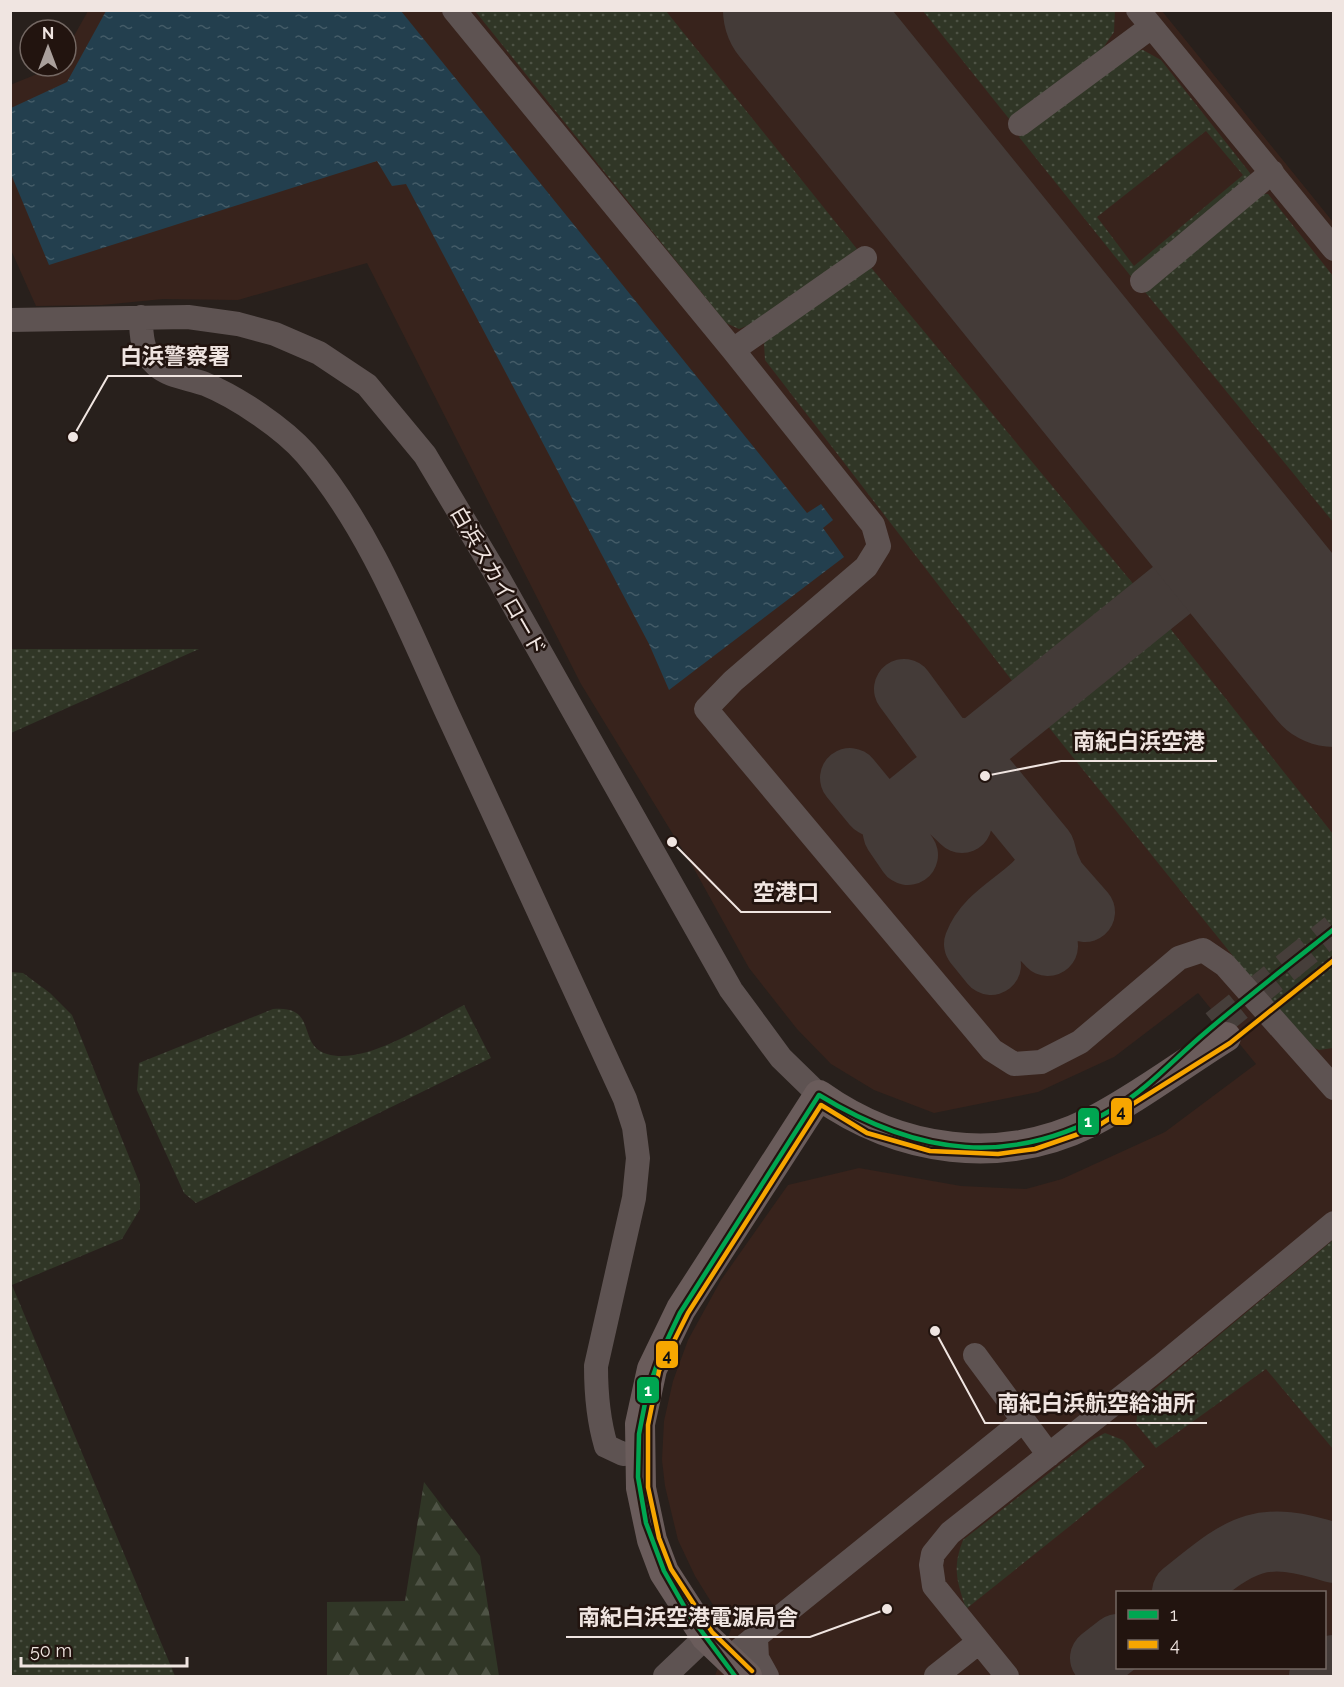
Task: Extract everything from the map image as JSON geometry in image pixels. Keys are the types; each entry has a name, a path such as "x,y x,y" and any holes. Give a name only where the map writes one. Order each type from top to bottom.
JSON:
{"main road":[{"path":"736,1671 706,1637 664,1572 652,1540 641,1488 638,1454 644,1397 665,1338 699,1279 819,1095 870,1126 897,1136 931,1144 966,1148 998,1148 1033,1142 1081,1126 1117,1107 1221,1031"}],"street":[{"path":"454,10 733,350 873,525 879,546 866,567 734,681 706,709 992,1050 1014,1064 1041,1062 1080,1041 1179,958 1203,950 1225,965 1329,1073"},
{"path":"1020,124 1145,19 1334,249"},
{"path":"1142,281 1272,172"},
{"path":"733,350 865,258"},
{"path":"141,317 146,351 156,365 170,374 205,384 242,403 272,425 305,453 345,506 394,598 625,1098 634,1127 638,1158 631,1209 596,1366 596,1391 598,1420 606,1446 623,1454 638,1454"},
{"name":"白浜スカイロード","path":"10,320 188,317 238,324 275,334 319,352 368,385 425,455 499,579 731,990 782,1058 819,1095"},
{"path":"1007,1677 934,1586 931,1565 933,1554 950,1533 1160,1367 1334,1223"},
{"path":"975,1354 1049,1455"},
{"path":"736,1671 756,1638 1023,1421"},
{"path":"665,1677 706,1637"},
{"path":"756,1638 757,1658 767,1677"},
{"path":"936,1677 979,1642"}],"shaded area":[{"path":"88,11 1162,11 1333,222 1333,1676 715,1676 732,1626 718,1613 695,1576 678,1540 665,1486 662,1460 664,1421 673,1381 688,1340 721,1280 788,1185 859,1168 961,1186 1026,1189 1062,1179 1165,1132 1256,1064 1198,993 1114,1057 1038,1092 934,1113 874,1090 831,1064 797,1029 749,968 693,867 581,684 367,263 238,300 163,299 102,305 36,306 11,250 10,85 27,78 78,78 78,29"}],"green space":[{"path":"1115,10 1114,32 1103,48 1010,120 923,11"},
{"path":"475,11 666,11 857,249 759,321 739,329 726,323"},
{"path":"1143,50 1161,60 1250,173 1251,182 1133,279 1019,137 1132,51","holes":["1206,131 1243,175 1134,266 1097,217"]},
{"path":"1256,193 1268,194 1333,276 1333,522 1141,287"},
{"path":"869,265 1135,586 1013,682 765,360 764,344 773,329"},
{"path":"1169,627 1333,834 1333,1048 1319,1050 1303,1043 1043,720"},
{"path":"10,649 199,649 11,733"},
{"path":"10,972 23,973 50,993 72,1015 140,1184 140,1209 122,1239 12,1285 175,1676 11,1676"},
{"path":"464,1005 491,1058 196,1203 184,1193 137,1090 139,1063 273,1009 287,1009 296,1013 302,1019 312,1043 318,1049 327,1054 343,1056 379,1048"},
{"path":"1333,1240 1333,1449 1266,1369 1156,1448 1136,1424 1139,1402"},
{"path":"1105,1433 1123,1440 1145,1466 966,1609 957,1575 963,1540 1090,1441"},
{"path":"424,1482 480,1556 499,1676 327,1676 327,1602 405,1601"}],"water":[{"path":"106,11 401,11 807,513 821,504 833,520 823,528 844,557 669,690 649,644 406,184 392,186 377,161 49,265 11,174 11,108 67,82 69,78 78,78 78,62"}],"taxiway":[{"path":"908,855 893,833 891,820 900,809 1229,544"},
{"path":"904,689 943,742 961,750 980,745"},
{"path":"980,745 975,759 980,770 1045,849 1049,864 1032,886 999,912 980,932 974,944 991,965"},
{"path":"942,775 939,791 942,802 962,823"},
{"path":"850,778 873,806 884,812 900,809"},
{"path":"1049,864 1056,879 1085,912"},
{"path":"1025,891 1025,916 1048,946"},
{"path":"1183,1591 1236,1552 1251,1546 1268,1542 1286,1542 1334,1553"},
{"path":"1100,1658 1116,1646"},
{"path":"1319,1676 1334,1665"}],"runway":[{"path":"797,10 1334,673"}],"tunnel":[{"path":"1215,1025 1334,929"}],"transit line":[{"name":"1","path":"735,1676 688,1613 664,1571 646,1523 638,1477 639,1434 647,1393 661,1353 680,1313 819,1095 892,1131 929,1142 965,1147 1002,1147 1039,1140 1077,1127 1127,1100 1269,980 1334,929"},
{"name":"4","path":"752,1671 712,1632 671,1569 659,1538 648,1487 648,1425 659,1371 688,1313 821,1105 867,1133 930,1151 998,1154 1035,1149 1093,1129 1230,1043 1334,960"}],"place":[{"name":"白浜警察署","path":"73,437"},
{"name":"南紀白浜空港","path":"985,776"},
{"name":"空港口","path":"672,842"},
{"name":"南紀白浜航空給油所","path":"935,1331"},
{"name":"南紀白浜空港電源局舎","path":"887,1609"}]}
